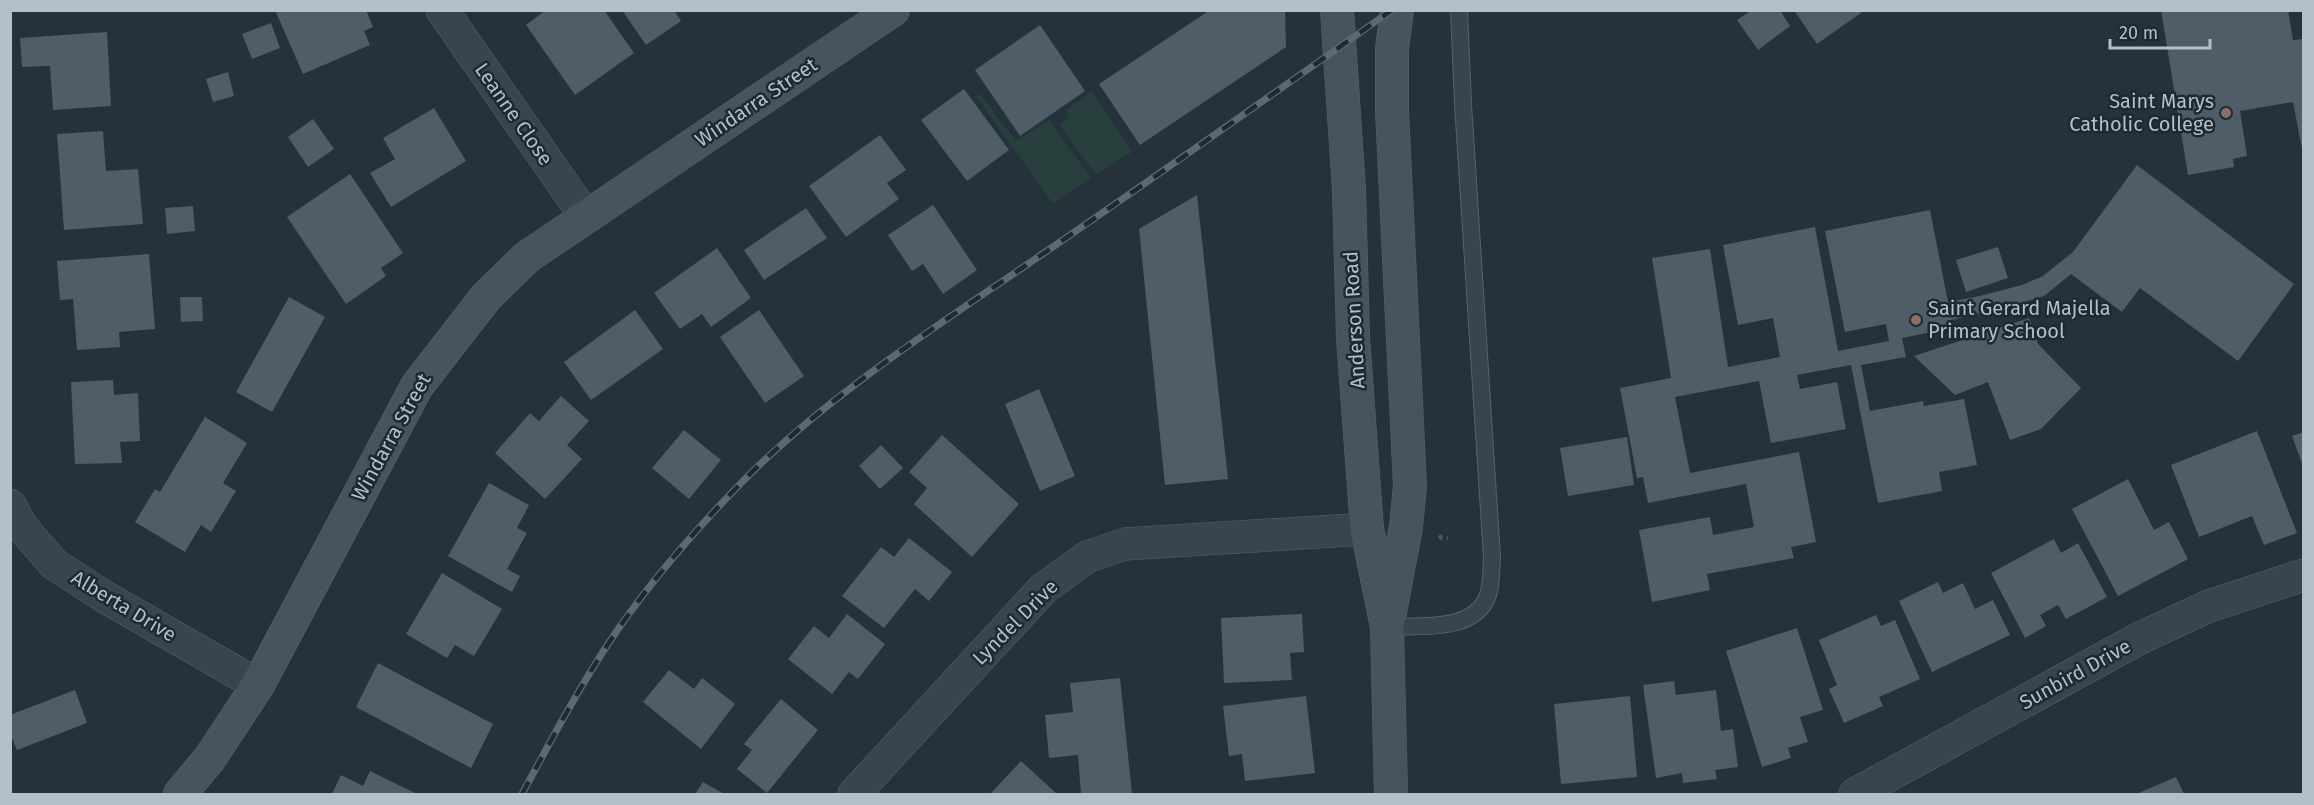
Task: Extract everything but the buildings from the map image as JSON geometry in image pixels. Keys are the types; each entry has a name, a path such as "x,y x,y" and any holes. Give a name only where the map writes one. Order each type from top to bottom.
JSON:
{"street":[{"name":"Leanne Close","path":"442,10 586,217"},
{"name":"Windarra Street","path":"180,795 210,758 258,685 417,386 486,297 527,257 892,10"},
{"name":"Anderson Road","path":"1337,10 1349,190 1353,338 1367,529 1387,627 1391,795"},
{"name":"Anderson Road","path":"1387,627 1406,527 1410,469 1391,85 1392,49 1397,10"},
{"name":"Alberta Drive","path":"10,505 22,527 54,564 105,597 258,685"},
{"path":"1367,529 1406,527"},
{"name":"Lyndel Drive","path":"854,795 1043,589 1087,557 1125,544 1367,529"},
{"name":"Sunbird Drive","path":"1855,795 2140,638 2209,606 2304,575"}],"lane":[{"path":"1387,627 1466,620 1483,605 1491,580 1492,558 1459,10"}],"green space":[{"path":"1091,91 1132,152 1096,175 1059,124 1069,117 1066,110"},
{"path":"979,93 1016,141 1049,120 1091,178 1053,204 976,96"}],"railway":[{"path":"522,794 585,681 639,600 708,518 779,447 814,416 889,359 1392,10"}],"place":[{"name":"Saint Marys Catholic College","path":"2226,113"},
{"name":"Saint Gerard Majella Primary School","path":"1916,320"}]}
